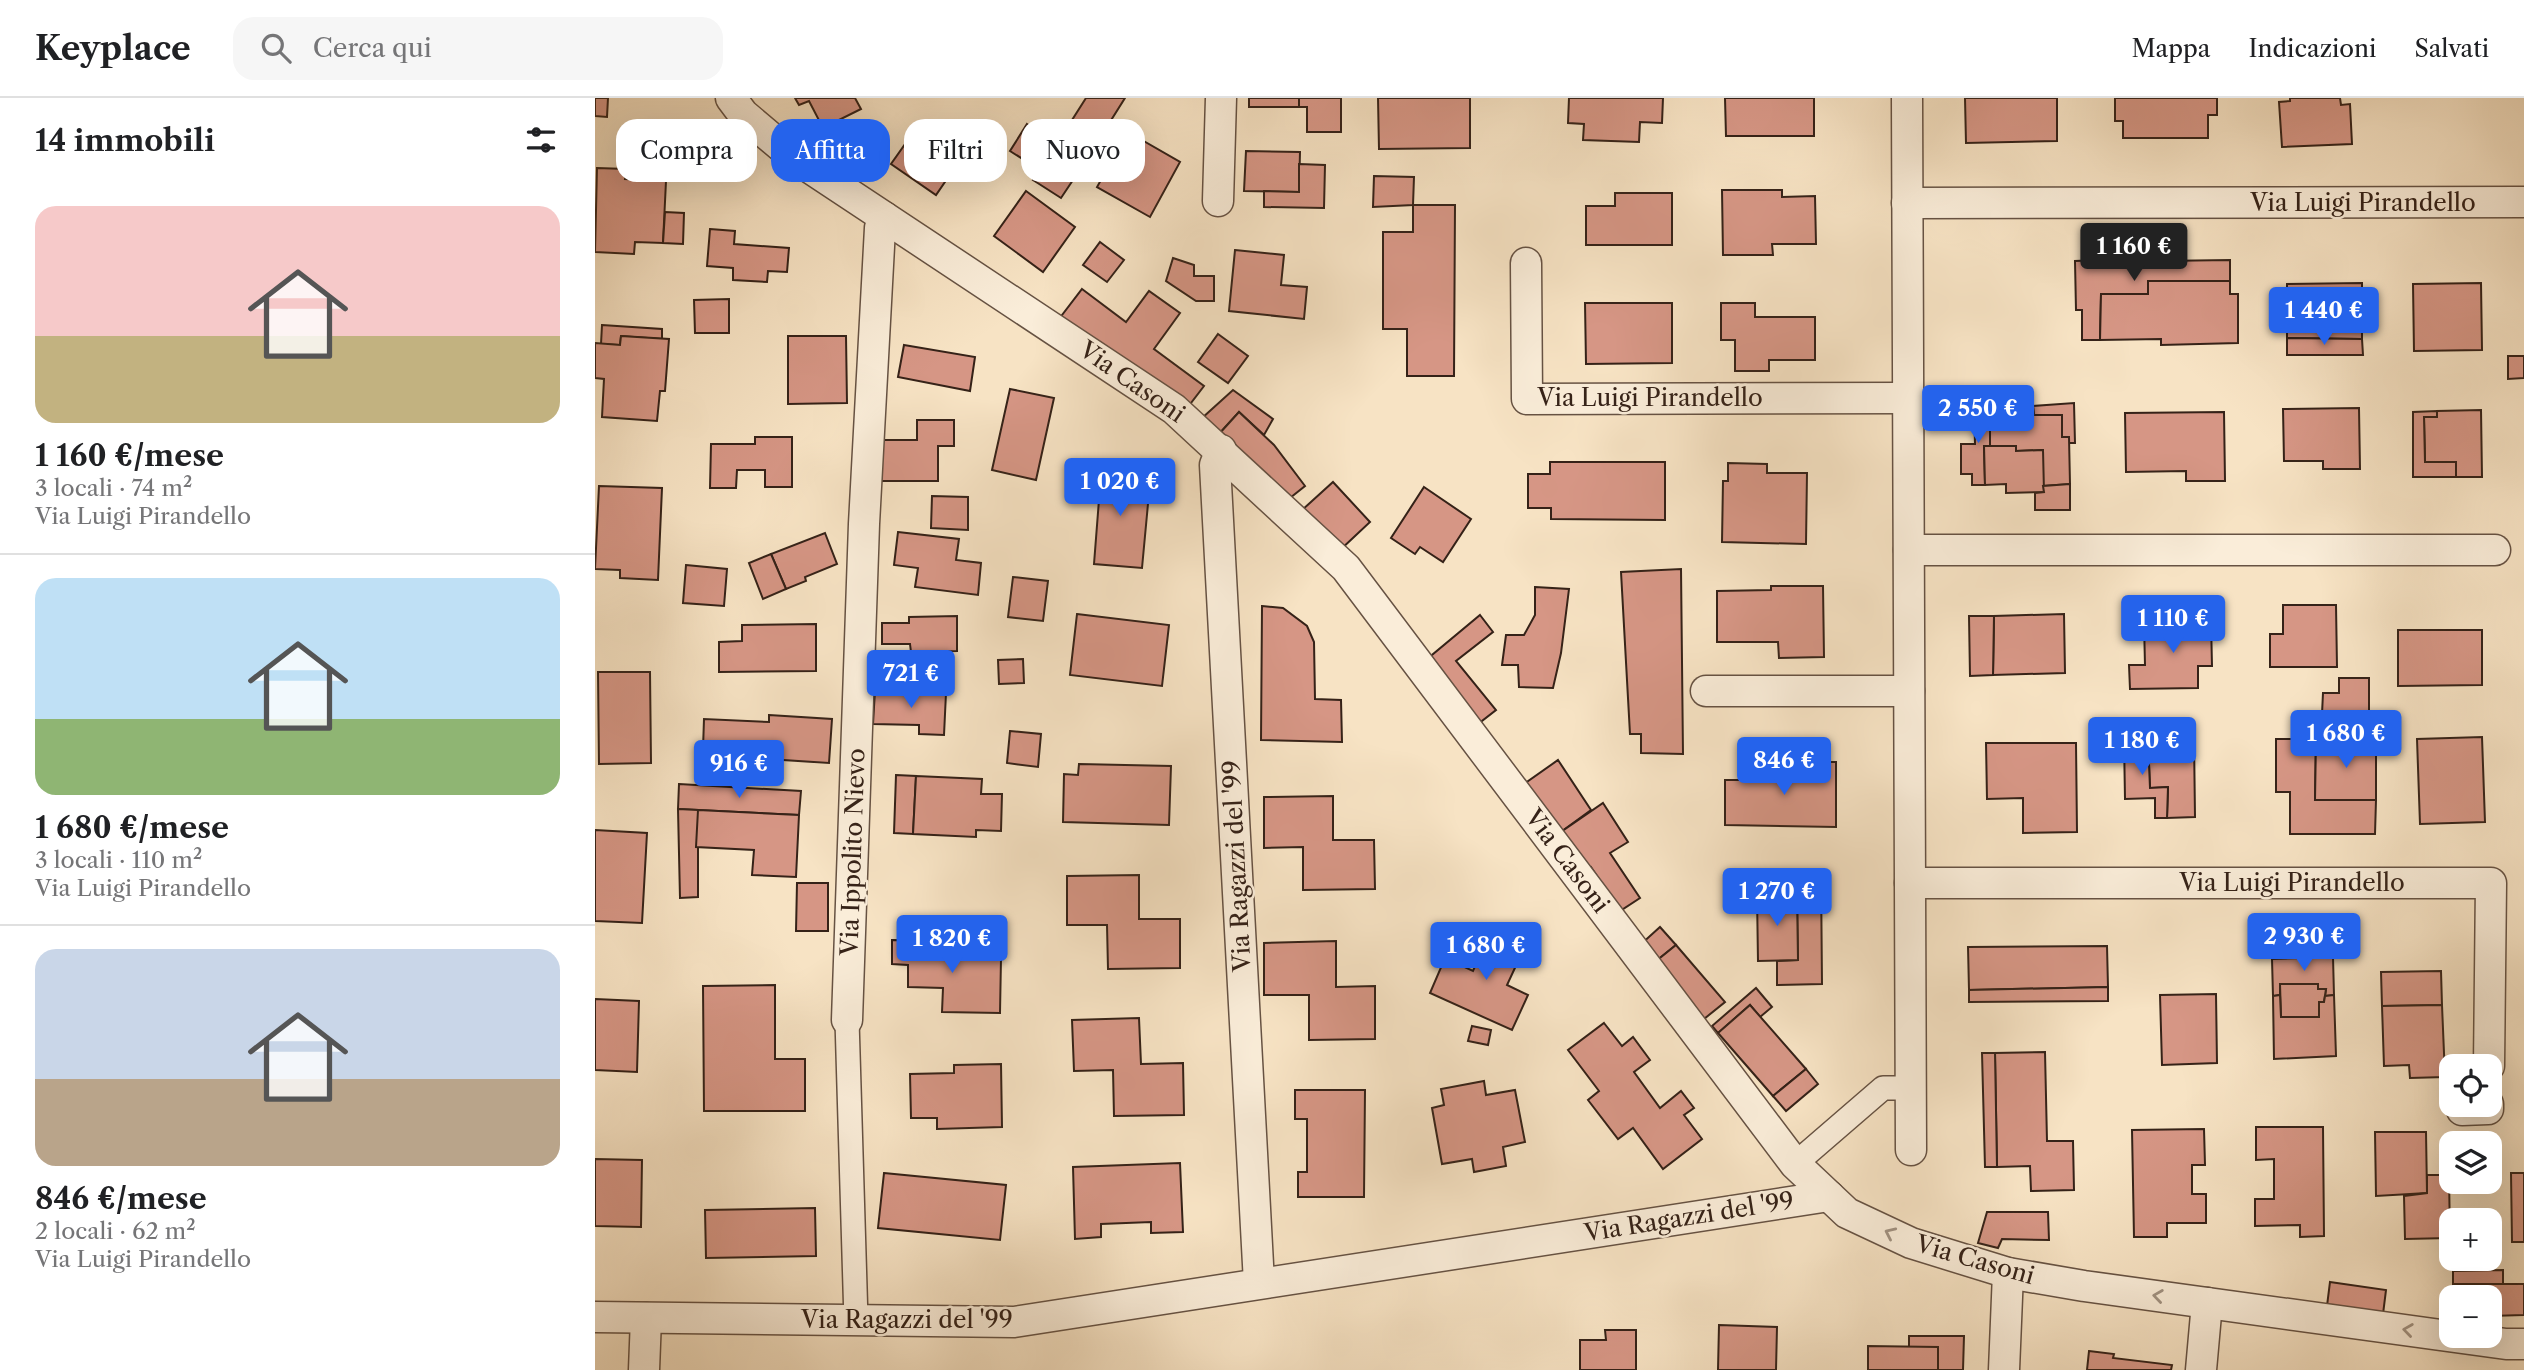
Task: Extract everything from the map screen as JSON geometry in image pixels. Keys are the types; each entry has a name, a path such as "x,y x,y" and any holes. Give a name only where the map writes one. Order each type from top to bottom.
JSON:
{"street":[{"name":"Via Casoni","path":"731,98 743,114 795,158 1174,408 1346,568 1795,1164 1847,1213 1911,1243 2008,1273 2207,1303 2524,1344"},
{"path":"1218,201 1221,98"},
{"path":"1907,98 1912,1150"},
{"name":"Via Luigi Pirandello","path":"1907,203 2524,202"},
{"name":"Via Ippolito Nievo","path":"856,1321 847,1020 864,524 880,228 884,216"},
{"name":"Via Luigi Pirandello","path":"1526,263 1527,399 1908,398"},
{"name":"Via Ragazzi del '99","path":"1221,450 1215,465 1259,1283"},
{"path":"1909,550 2495,550"},
{"path":"1706,691 1909,691"},
{"name":"Via Luigi Pirandello","path":"1910,883 2491,883 2489,1054"},
{"path":"1795,1164 1883,1088 1911,1088"},
{"name":"Via Ragazzi del '99","path":"595,1317 1014,1322 1829,1196"},
{"path":"2004,1370 2008,1273"},
{"path":"2201,1370 2207,1303"},
{"path":"644,1370 646,1318"}],"building":[{"path":"595,98 608,98 607,117 595,116"},
{"path":"795,98 855,98 861,109 841,119 818,119 809,101 799,105"},
{"path":"1086,98 1125,98 1112,119 1073,119"},
{"path":"1249,98 1299,98 1299,107 1249,107"},
{"path":"1299,98 1341,98 1341,132 1307,132 1307,107 1299,107"},
{"path":"1378,98 1470,98 1470,148 1379,149"},
{"path":"1569,98 1663,98 1662,123 1640,122 1639,142 1583,140 1584,124 1568,123"},
{"path":"1725,98 1814,98 1814,136 1726,136"},
{"path":"1965,98 2057,98 2057,141 1966,143"},
{"path":"2115,98 2217,98 2217,115 2208,115 2208,138 2123,138 2123,121 2115,121"},
{"path":"2290,98 2340,98 2341,105 2350,104 2352,144 2282,147 2279,102 2290,101"},
{"path":"1021,134 1021,158 1010,151"},
{"path":"1145,142 1180,162 1150,217 1097,187 1100,182 1145,182"},
{"path":"904,146 904,173 891,164"},
{"path":"1246,151 1300,152 1299,192 1244,191"},
{"path":"1299,164 1325,165 1324,208 1264,207 1264,191 1299,192"},
{"path":"597,168 616,169 616,182 666,182 663,243 635,242 634,254 595,252"},
{"path":"1374,176 1414,177 1413,205 1373,207"},
{"path":"917,182 945,182 936,195"},
{"path":"1036,182 1072,182 1061,198"},
{"path":"1722,190 1782,190 1782,197 1815,196 1816,244 1772,244 1773,255 1723,255"},
{"path":"1026,191 1075,227 1043,272 994,236"},
{"path":"1615,193 1672,193 1672,245 1586,245 1586,206 1615,206"},
{"path":"1413,205 1455,205 1454,376 1407,376 1407,329 1383,329 1383,232 1413,232"},
{"path":"665,212 684,213 683,244 663,243"},
{"path":"710,229 735,231 734,244 789,248 787,272 768,271 767,282 733,280 733,268 707,266"},
{"path":"1100,242 1124,260 1107,282 1083,265"},
{"path":"1235,250 1284,255 1281,285 1307,287 1304,319 1229,311"},
{"path":"1173,258 1194,265 1194,276 1214,276 1214,301 1196,301 1166,281"},
{"path":"2100,260 2100,266 2160,265 2160,261 2230,260 2230,281 2148,281 2148,294 2101,294 2100,340 2082,340 2082,310 2076,310 2075,261"},
{"path":"2148,281 2230,281 2230,294 2238,294 2238,343 2161,345 2161,339 2100,340 2101,294 2148,294"},
{"path":"2362,283 2362,339 2287,338 2287,284"},
{"path":"2481,283 2482,350 2414,351 2413,284"},
{"path":"1082,289 1126,322 1149,291 1180,313 1154,349 1204,386 1184,412 1059,319"},
{"path":"729,299 729,333 695,333 694,300"},
{"path":"1585,303 1672,303 1672,363 1586,364"},
{"path":"1721,303 1755,303 1755,317 1815,317 1815,360 1769,360 1769,371 1735,371 1735,340 1721,340"},
{"path":"602,325 662,329 662,339 621,336 620,345 601,344"},
{"path":"1218,334 1248,356 1228,383 1198,362"},
{"path":"621,336 669,339 665,391 660,391 657,421 602,417 604,379 595,378 595,343 620,345"},
{"path":"788,336 846,336 847,403 788,404"},
{"path":"2287,338 2362,339 2363,355 2287,355"},
{"path":"904,345 975,357 970,391 898,377"},
{"path":"2508,356 2524,356 2524,378 2508,379"},
{"path":"1010,389 1054,398 1036,480 992,470"},
{"path":"1233,390 1273,419 1264,435 1239,412 1219,434 1201,419"},
{"path":"2074,403 2075,443 2069,443 2069,437 2062,437 2062,415 2034,415 2033,406"},
{"path":"2033,406 2034,415 2062,415 2062,437 2069,437 2070,484 2043,486 2043,450 2016,451 2016,446 1990,446 1990,426 1996,426 1997,408"},
{"path":"1974,408 1997,408 1996,426 1990,426 1990,446 1984,446 1985,485 1972,485 1972,474 1961,474 1961,444 1975,444"},
{"path":"2359,408 2360,469 2323,469 2323,461 2284,461 2283,409"},
{"path":"2481,410 2482,477 2456,477 2456,462 2425,462 2424,417 2437,417 2437,411"},
{"path":"2437,411 2437,417 2424,417 2425,462 2456,462 2456,477 2413,477 2413,412"},
{"path":"1239,412 1274,445 1305,486 1285,502 1219,434"},
{"path":"2224,412 2225,481 2186,481 2186,471 2126,472 2125,413"},
{"path":"917,420 954,420 954,446 938,446 938,481 875,481 876,440 917,440"},
{"path":"755,437 792,437 792,487 765,487 765,470 737,470 736,488 710,488 711,444 755,444"},
{"path":"1984,446 2016,446 2016,451 2043,450 2044,492 2006,493 2006,484 1985,485"},
{"path":"1102,461 1136,464 1133,492 1149,493 1142,568 1094,564"},
{"path":"1550,462 1665,462 1665,520 1551,519 1551,508 1528,508 1528,474 1550,474"},
{"path":"1728,463 1767,464 1767,473 1807,473 1806,544 1722,542 1723,481 1728,481"},
{"path":"1333,482 1370,522 1339,551 1301,511"},
{"path":"2070,484 2070,510 2035,510 2035,493 2044,492 2043,486"},
{"path":"599,486 662,488 658,580 620,578 620,570 595,569"},
{"path":"1424,487 1471,519 1443,562 1420,547 1415,554 1391,538"},
{"path":"932,496 968,497 968,530 931,528"},
{"path":"898,532 959,539 956,560 981,563 978,595 915,587 918,568 894,565"},
{"path":"825,533 837,564 805,577 806,581 786,589 771,554"},
{"path":"771,554 786,589 763,599 749,563"},
{"path":"686,565 727,569 724,606 683,603"},
{"path":"1681,569 1683,754 1641,753 1641,734 1630,734 1621,572"},
{"path":"1013,577 1048,581 1043,621 1008,617"},
{"path":"1771,586 1823,586 1824,657 1779,658 1778,642 1717,642 1717,591 1771,590"},
{"path":"1535,587 1569,589 1561,653 1553,688 1519,687 1518,665 1502,665 1506,635 1524,635 1535,615"},
{"path":"2283,605 2336,605 2337,667 2270,667 2270,634 2283,634"},
{"path":"1262,606 1283,608 1307,626 1314,642 1315,699 1341,700 1342,742 1261,740"},
{"path":"1077,614 1169,625 1162,686 1070,675"},
{"path":"2064,614 2065,673 1993,675 1994,616"},
{"path":"1480,615 1493,632 1456,661 1496,710 1478,724 1426,660"},
{"path":"957,616 957,651 911,652 910,644 882,644 882,623 909,623 909,617"},
{"path":"1969,616 1994,616 1993,675 1970,676"},
{"path":"2211,621 2212,666 2198,666 2198,688 2130,689 2129,665 2145,665 2144,623"},
{"path":"816,624 816,671 719,672 719,642 742,641 742,625"},
{"path":"2398,630 2482,630 2482,685 2398,686"},
{"path":"1023,659 1024,683 999,684 998,660"},
{"path":"598,672 650,672 651,763 599,764"},
{"path":"2339,678 2369,678 2369,713 2322,714 2323,693 2339,693"},
{"path":"875,690 946,693 944,735 919,734 919,725 873,724"},
{"path":"769,715 832,719 829,763 768,759 768,753 703,749 704,719 769,722"},
{"path":"1010,731 1041,734 1038,767 1007,763"},
{"path":"2482,737 2485,822 2420,824 2417,739"},
{"path":"2194,739 2195,817 2167,818 2168,787 2150,788 2148,740"},
{"path":"2276,739 2316,739 2315,800 2376,800 2375,834 2290,834 2290,792 2276,792"},
{"path":"2316,739 2376,739 2376,800 2315,800"},
{"path":"2124,740 2148,740 2150,788 2168,787 2167,818 2155,818 2155,798 2125,799"},
{"path":"1986,743 2076,743 2077,832 2023,833 2023,798 1987,799"},
{"path":"1558,760 1591,810 1558,834 1524,784"},
{"path":"1779,762 1836,762 1836,827 1725,825 1725,780 1751,780 1751,769 1779,769"},
{"path":"1079,764 1171,766 1169,825 1063,822 1064,774 1078,775"},
{"path":"896,775 916,776 913,834 894,833"},
{"path":"916,776 982,779 981,794 1002,794 1001,831 976,830 976,837 913,834"},
{"path":"679,784 801,791 799,815 678,809"},
{"path":"1333,796 1333,840 1374,840 1375,889 1303,890 1303,847 1264,848 1264,797"},
{"path":"1603,803 1628,842 1610,853 1640,898 1620,911 1591,867 1583,872 1558,834"},
{"path":"678,809 698,810 698,897 680,898"},
{"path":"698,810 799,815 796,877 752,875 754,850 696,847"},
{"path":"595,830 647,833 642,923 595,921"},
{"path":"1757,873 1821,873 1822,984 1777,985 1777,961 1798,960 1797,895 1757,895"},
{"path":"1139,875 1139,919 1180,919 1180,968 1108,969 1107,925 1067,925 1067,876"},
{"path":"797,883 828,883 828,931 796,931"},
{"path":"1757,895 1797,895 1798,960 1758,961"},
{"path":"1660,927 1676,945 1655,962 1640,945"},
{"path":"1492,928 1526,944 1507,985 1528,995 1512,1030 1430,993 1445,958 1473,971"},
{"path":"892,940 950,941 949,956 1001,958 1000,1013 942,1012 943,988 908,987 908,965 892,964"},
{"path":"1336,941 1336,987 1375,986 1375,1039 1309,1040 1309,995 1264,995 1264,943"},
{"path":"1676,945 1725,1002 1704,1019 1655,962"},
{"path":"2107,946 2108,987 1969,990 1968,947"},
{"path":"2333,957 2334,995 2325,996 2326,989 2318,989 2318,984 2280,984 2280,995 2273,996 2272,959"},
{"path":"2441,971 2442,1005 2382,1006 2381,972"},
{"path":"2280,984 2318,984 2318,989 2326,989 2324,1002 2319,1002 2319,1017 2281,1017"},
{"path":"775,985 775,1059 805,1059 805,1111 704,1111 703,986"},
{"path":"2108,987 2108,1001 1969,1002 1969,990"},
{"path":"1756,988 1772,1007 1760,1017 1750,1005 1718,1033 1712,1026"},
{"path":"2216,994 2217,1063 2162,1065 2160,995"},
{"path":"2280,995 2281,1017 2319,1017 2319,1002 2324,1002 2325,996 2334,995 2336,1056 2274,1059 2273,996"},
{"path":"595,999 639,1001 637,1072 595,1070"},
{"path":"1750,1005 1806,1069 1773,1096 1718,1033"},
{"path":"2442,1005 2444,1054 2439,1054 2439,1077 2410,1078 2409,1065 2384,1066 2382,1006"},
{"path":"1139,1018 1141,1064 1183,1063 1184,1115 1114,1116 1113,1070 1074,1071 1072,1020"},
{"path":"1604,1023 1622,1046 1633,1037 1650,1060 1634,1072 1660,1108 1681,1091 1694,1108 1684,1115 1702,1139 1663,1169 1633,1128 1618,1139 1588,1100 1599,1091 1568,1050"},
{"path":"1472,1026 1491,1030 1488,1045 1468,1041"},
{"path":"2045,1052 2047,1141 2073,1141 2074,1190 2031,1191 2030,1166 1997,1167 1995,1053"},
{"path":"1982,1053 1995,1053 1997,1167 1985,1167"},
{"path":"1001,1064 1002,1127 937,1129 937,1118 911,1118 910,1074 954,1073 954,1065"},
{"path":"1806,1069 1818,1084 1786,1111 1773,1096"},
{"path":"1484,1081 1486,1095 1515,1090 1525,1142 1503,1147 1506,1166 1474,1172 1472,1159 1442,1164 1432,1108 1444,1105 1441,1089"},
{"path":"1295,1090 1365,1090 1364,1197 1298,1197 1298,1172 1307,1172 1307,1119 1295,1119"},
{"path":"2256,1127 2323,1127 2324,1236 2300,1237 2300,1225 2255,1226 2255,1199 2274,1199 2274,1159 2256,1160"},
{"path":"2204,1129 2205,1165 2192,1165 2192,1194 2206,1194 2206,1223 2167,1223 2167,1237 2134,1237 2132,1130"},
{"path":"2375,1132 2426,1132 2427,1193 2376,1196"},
{"path":"595,1159 642,1160 641,1227 595,1226"},
{"path":"1180,1163 1183,1232 1151,1233 1151,1222 1101,1224 1101,1237 1075,1239 1073,1167"},
{"path":"884,1173 1006,1185 1000,1240 878,1228"},
{"path":"2511,1173 2524,1173 2524,1242 2512,1242"},
{"path":"2427,1175 2439,1175 2439,1194 2449,1194 2450,1208 2439,1208 2439,1238 2405,1239 2404,1196 2427,1193"},
{"path":"815,1208 816,1256 706,1258 705,1210"},
{"path":"1987,1212 2048,1212 2049,1240 2002,1239 1998,1248 1978,1243"},
{"path":"2502,1270 2503,1284 2453,1284 2453,1271"},
{"path":"2330,1282 2386,1290 2383,1314 2327,1306"},
{"path":"2524,1284 2524,1315 2502,1316 2502,1285 2453,1285"},
{"path":"1719,1325 1777,1327 1776,1370 1718,1370"},
{"path":"1605,1330 1636,1330 1636,1370 1580,1370 1580,1340 1606,1340"},
{"path":"1909,1336 1964,1336 1963,1370 1938,1370 1938,1347 1909,1347"},
{"path":"1868,1346 1938,1347 1938,1370 1868,1370"},
{"path":"2089,1351 2114,1354 2113,1358 2172,1365 2171,1370 2087,1370"}]}
